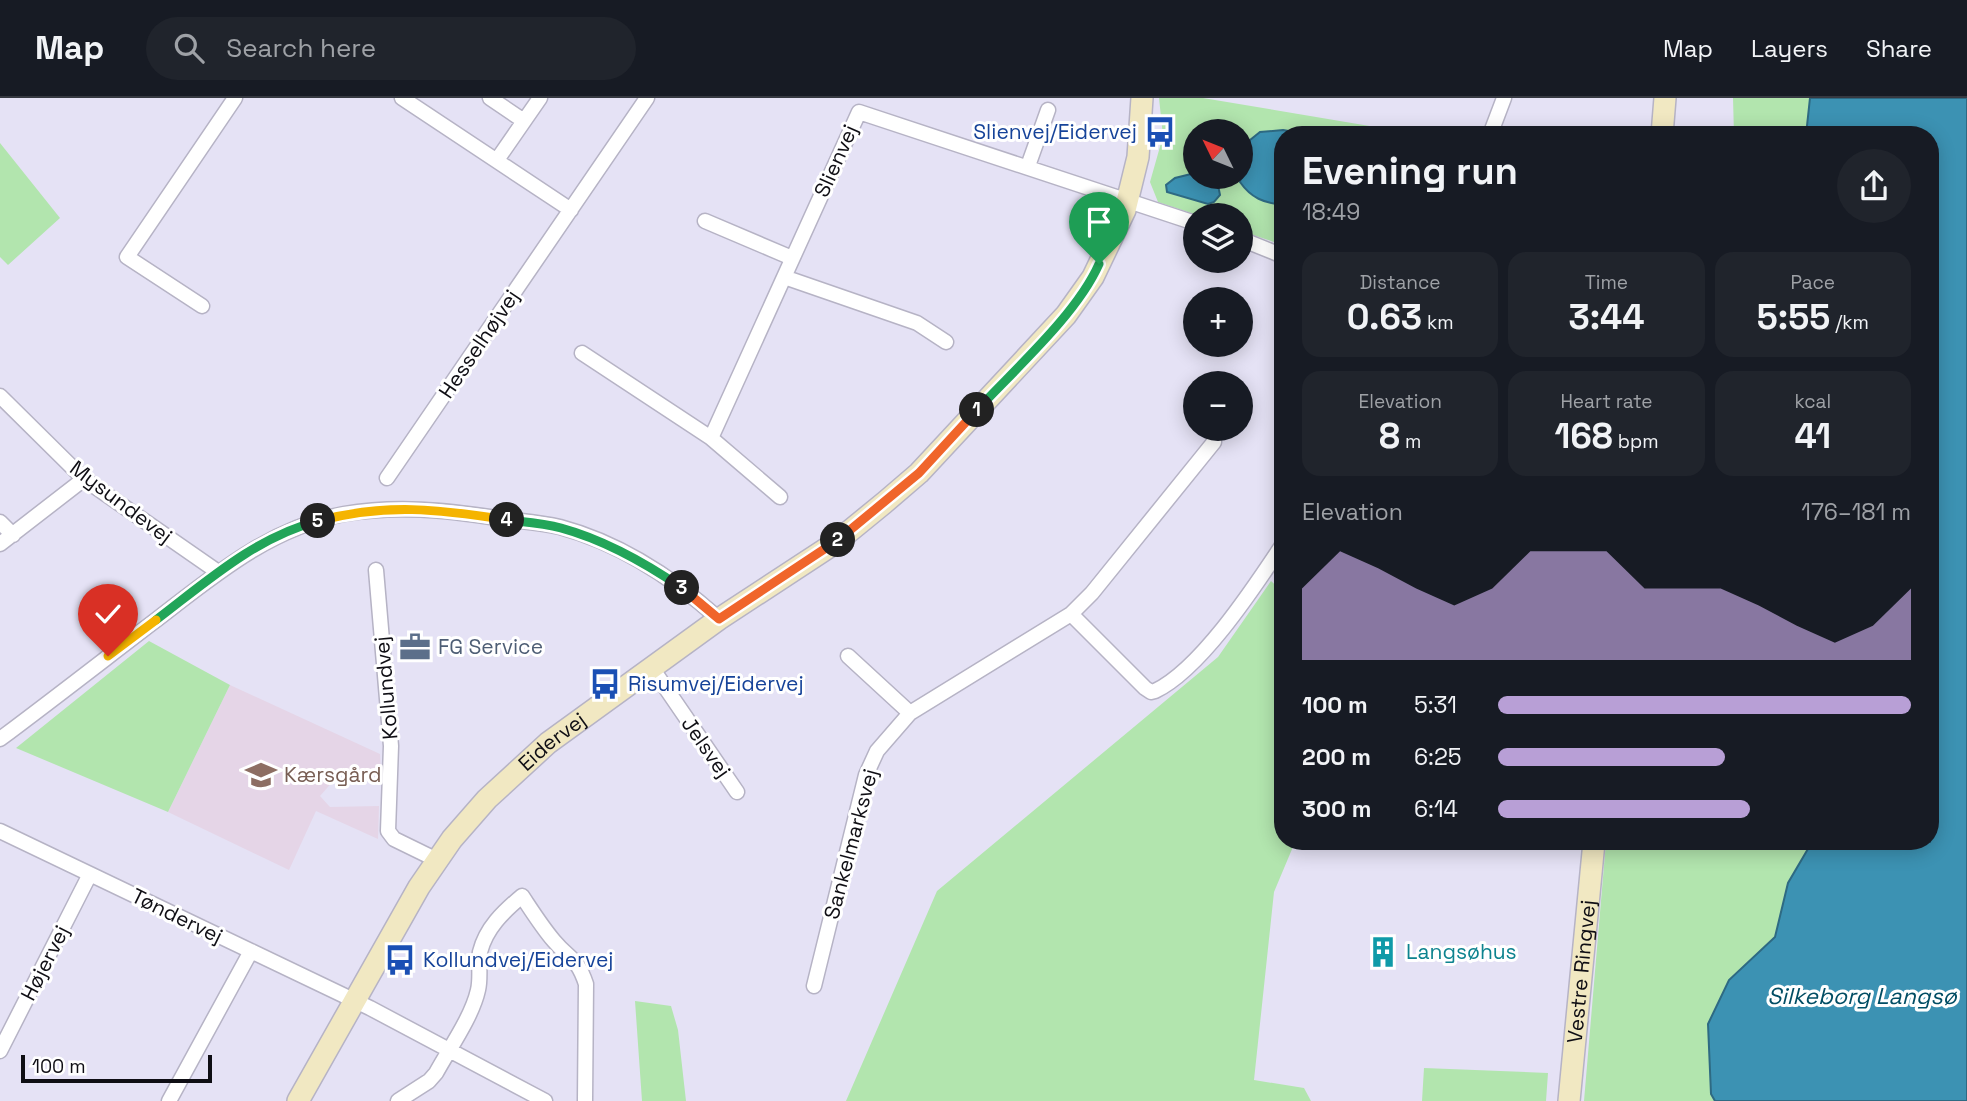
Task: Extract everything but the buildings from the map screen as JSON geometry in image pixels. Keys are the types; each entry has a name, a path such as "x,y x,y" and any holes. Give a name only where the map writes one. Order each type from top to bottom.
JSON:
{"street":[{"path":"202,306 127,257 235,98"},
{"path":"402,98 571,209"},
{"path":"490,98 524,121"},
{"path":"497,160 540,98"},
{"name":"Hesselhøjvej","path":"387,478 648,98"},
{"name":"Eidervej","path":"298,1101 438,860 486,799 548,743 719,619 835,542 919,473 1066,315 1093,278 1127,200 1138,157 1142,98"},
{"path":"1493,126 1504,98"},
{"path":"1655,98 1656,126"},
{"path":"1663,126 1665,98"},
{"path":"1028,166 1048,110"},
{"name":"Slienvej","path":"710,438 859,112 1127,200"},
{"path":"1127,200 1183,219"},
{"path":"705,221 792,258"},
{"path":"1253,244 1274,252"},
{"path":"784,277 917,323 946,342"},
{"path":"582,353 710,438 780,497"},
{"name":"Mysundevej","path":"0,396 84,479 218,572"},
{"name":"Sankelmarksvej","path":"814,986 866,775 877,751 910,713 1071,614 1092,593 1214,442"},
{"path":"0,544 84,479"},
{"path":"0,739 218,572 266,541 304,524 343,514 392,508 436,509 559,527 598,540 646,563 719,619"},
{"path":"0,522 13,535"},
{"path":"1071,614 1145,688 1151,692 1156,691 1189,666 1214,639 1274,558"},
{"name":"Kollundvej","path":"376,570 391,746 388,831 394,839 438,860"},
{"path":"848,656 910,713"},
{"name":"Jelsvej","path":"652,668 737,792"},
{"name":"Tøndervej","path":"0,831 449,1048 545,1101"},
{"name":"Vestre Ringvej","path":"1569,1101 1593,850"},
{"name":"Højervej","path":"0,1051 90,874"},
{"path":"398,1101 429,1081 449,1048 478,991 480,953 488,932 500,914 522,896 556,943 572,956 581,968 586,984 585,1101"},
{"path":"169,1101 251,951"}],"shaded area":[{"name":"Kærsgård","path":"230,685 380,754 381,772 336,772 335,779 320,796 330,807 379,806 378,839 316,811 289,870 168,812"}],"green space":[{"path":"1159,98 1203,98 1369,126 1274,126 1274,242 1253,235 1253,203 1183,203 1183,210 1158,202 1150,182 1163,136"},
{"path":"1733,98 1810,98 1807,126 1734,126"},
{"path":"0,143 60,218 8,265 0,257"},
{"path":"1271,581 1274,584 1274,850 1292,850 1274,892 1254,1080 1304,1088 1311,1101 846,1101 937,891 1218,657"},
{"path":"149,641 230,685 168,812 16,748"},
{"path":"1605,850 1807,850 1788,883 1775,937 1729,980 1711,1094 1715,1101 1584,1101"},
{"path":"635,1001 671,1006 678,1030 686,1101 642,1101"},
{"path":"1424,1068 1548,1073 1546,1101 1422,1101"}],"water":[{"name":"Silkeborg Langsø","path":"1810,98 1967,98 1967,1101 1715,1101 1711,1094 1708,1024 1729,980 1775,937 1788,883 1807,850 1939,850 1939,126 1807,126"},
{"path":"1274,131 1274,204 1258,199 1246,189 1253,189 1253,138 1260,132"},
{"path":"1183,176 1183,189 1219,189 1220,195 1214,202 1205,203 1167,192 1166,185"}],"place":[{"name":"Slienvej/Eidervej","path":"1160,132"},
{"name":"FG Service","path":"415,647"},
{"name":"Risumvej/Eidervej","path":"605,684"},
{"name":"Kærsgård","path":"261,775"},
{"name":"Langsøhus","path":"1383,952"},
{"name":"Kollundvej/Eidervej","path":"400,960"}],"route":[{"path":"108,656 218,572 266,541 304,524 343,514 392,508 436,509 559,527 598,540 646,563 719,619 835,542 919,473 1066,315 1093,278 1099,264"}]}
